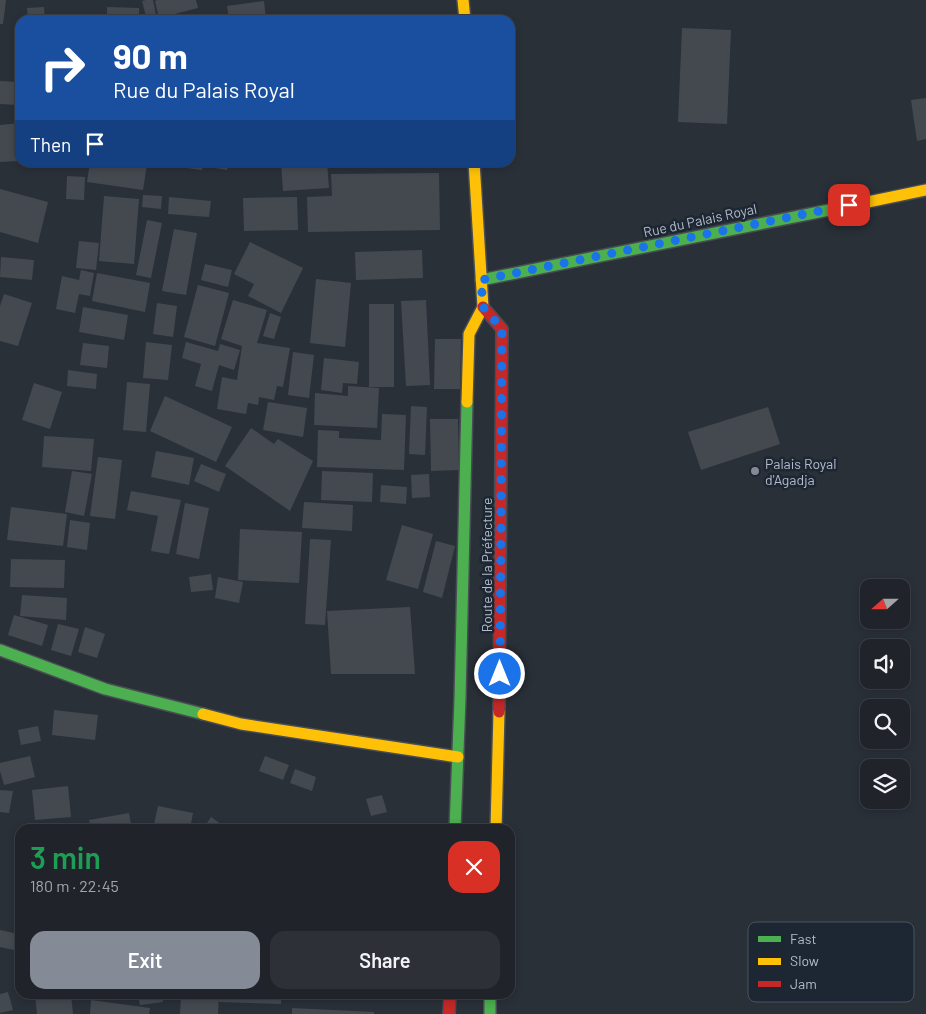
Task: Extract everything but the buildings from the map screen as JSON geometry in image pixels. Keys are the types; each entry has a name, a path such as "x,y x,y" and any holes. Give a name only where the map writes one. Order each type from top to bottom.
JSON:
{"street":[{"path":"464,0 465,15"},
{"path":"474,167 483,307"},
{"name":"Rue du Palais Royal","path":"481,280 926,190"},
{"name":"Route de la Préfecture","path":"455,824 469,334 483,307 502,329 500,693 496,824"},
{"path":"0,650 105,688 241,724 458,757"},
{"path":"449,1014 450,999"},
{"path":"490,999 490,1014"}],"traffic: fast":[{"path":"481,280 839,208"},
{"path":"455,824 467,402"},
{"path":"0,650 105,689 203,714"},
{"path":"490,999 490,1014"}],"traffic: slow":[{"path":"463,0 464,15"},
{"path":"467,402 469,334 483,307 474,167"},
{"path":"839,208 926,190"},
{"path":"496,824 499,712"},
{"path":"203,714 241,724 458,757"}],"traffic: jam":[{"path":"483,307 502,329 499,712"},
{"path":"449,1014 450,999"}],"place":[{"name":"Palais Royal d'Agadja","path":"755,471"}],"route":[{"path":"500,674 502,329 483,307 481,280 849,205"}]}
